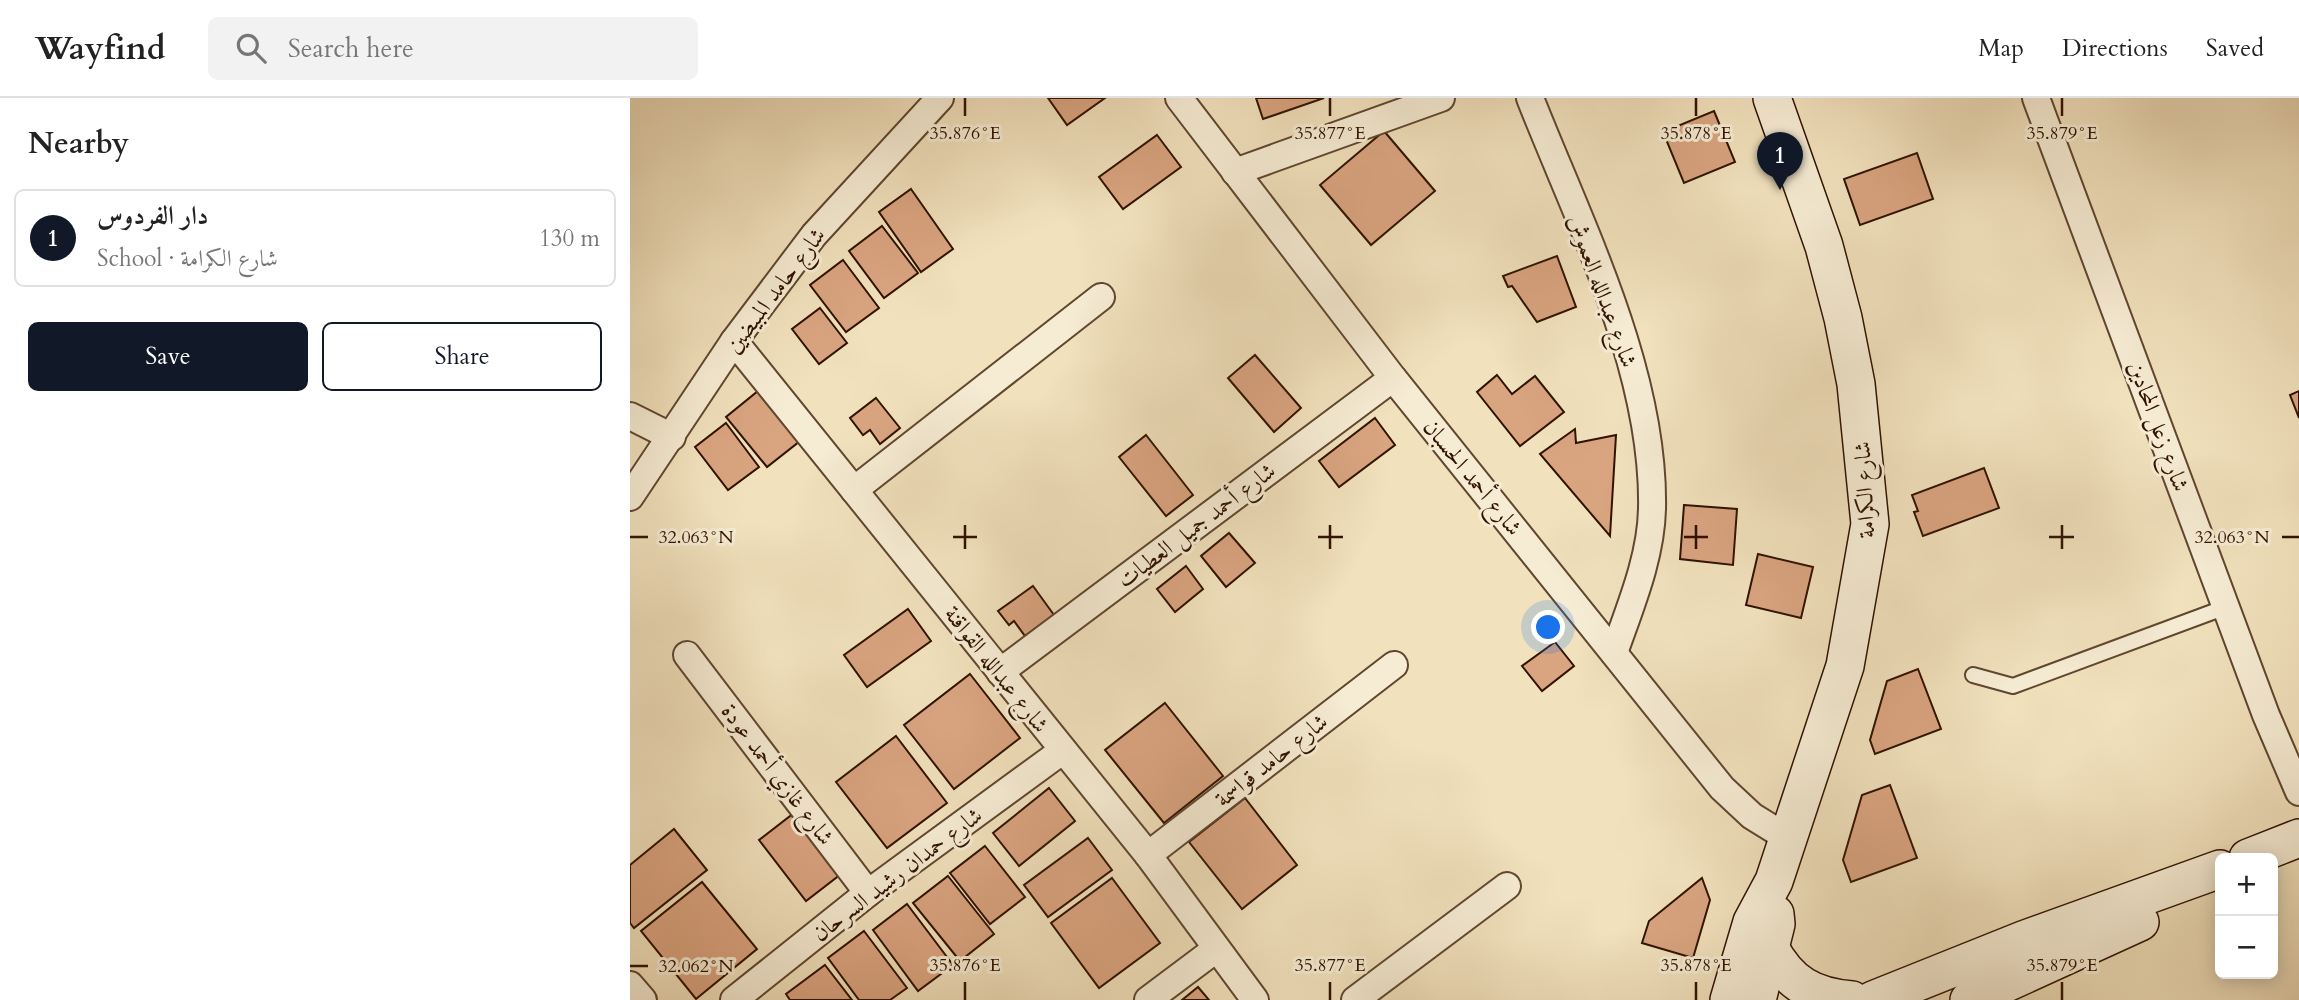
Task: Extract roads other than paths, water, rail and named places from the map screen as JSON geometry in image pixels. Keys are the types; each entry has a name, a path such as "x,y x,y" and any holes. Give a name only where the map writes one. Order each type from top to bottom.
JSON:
{"street":[{"name":"شارع حامد المبيضين","path":"630,497 734,341 814,234 940,98"},
{"name":"شارع أحمد الحسبان","path":"1180,98 1392,377 1721,788 1752,816 1786,837"},
{"path":"1235,172 1441,98"},
{"name":"شارع عبدالله العموش","path":"1531,98 1624,335 1641,405 1650,460 1652,511 1644,559 1614,653"},
{"name":"شارع الكرامة","path":"1729,1000 1752,922 1774,881 1786,837 1845,666 1870,524 1856,384 1843,318 1824,246 1772,98"},
{"name":"شارع زعل المحادين","path":"2036,98 2226,607 2299,792"},
{"path":"854,491 1101,297"},
{"name":"شارع عبدالله القواقنة","path":"734,341 1148,855 1255,1000"},
{"name":"شارع أحمد جميل العطيات","path":"1000,673 1392,377"},
{"path":"630,416 672,437"},
{"name":"شارع غازي أحمد عودة","path":"687,655 868,893"},
{"name":"شارع حامد قواسمة","path":"1148,855 1394,665"},
{"name":"شارع حمدان رشيد السرحان","path":"734,1000 868,893 1062,751"},
{"path":"2261,853 2299,838"},
{"path":"2278,868 2299,860"},
{"path":"1873,1000 2023,940 2215,871"},
{"name":"شارع الكرامة","path":"1758,1000 1776,925 1774,881"},
{"path":"1355,1000 1507,886"},
{"path":"1969,1000 2062,955 2215,892"},
{"path":"1770,948 1799,986 1820,996 1852,1000"},
{"path":"1149,1000 1216,949"},
{"path":"630,985 643,1000"}],"lane":[{"path":"1973,676 2013,686 2226,607"}],"place":[{"name":"دار الفردوس","path":"1780,190"}]}
